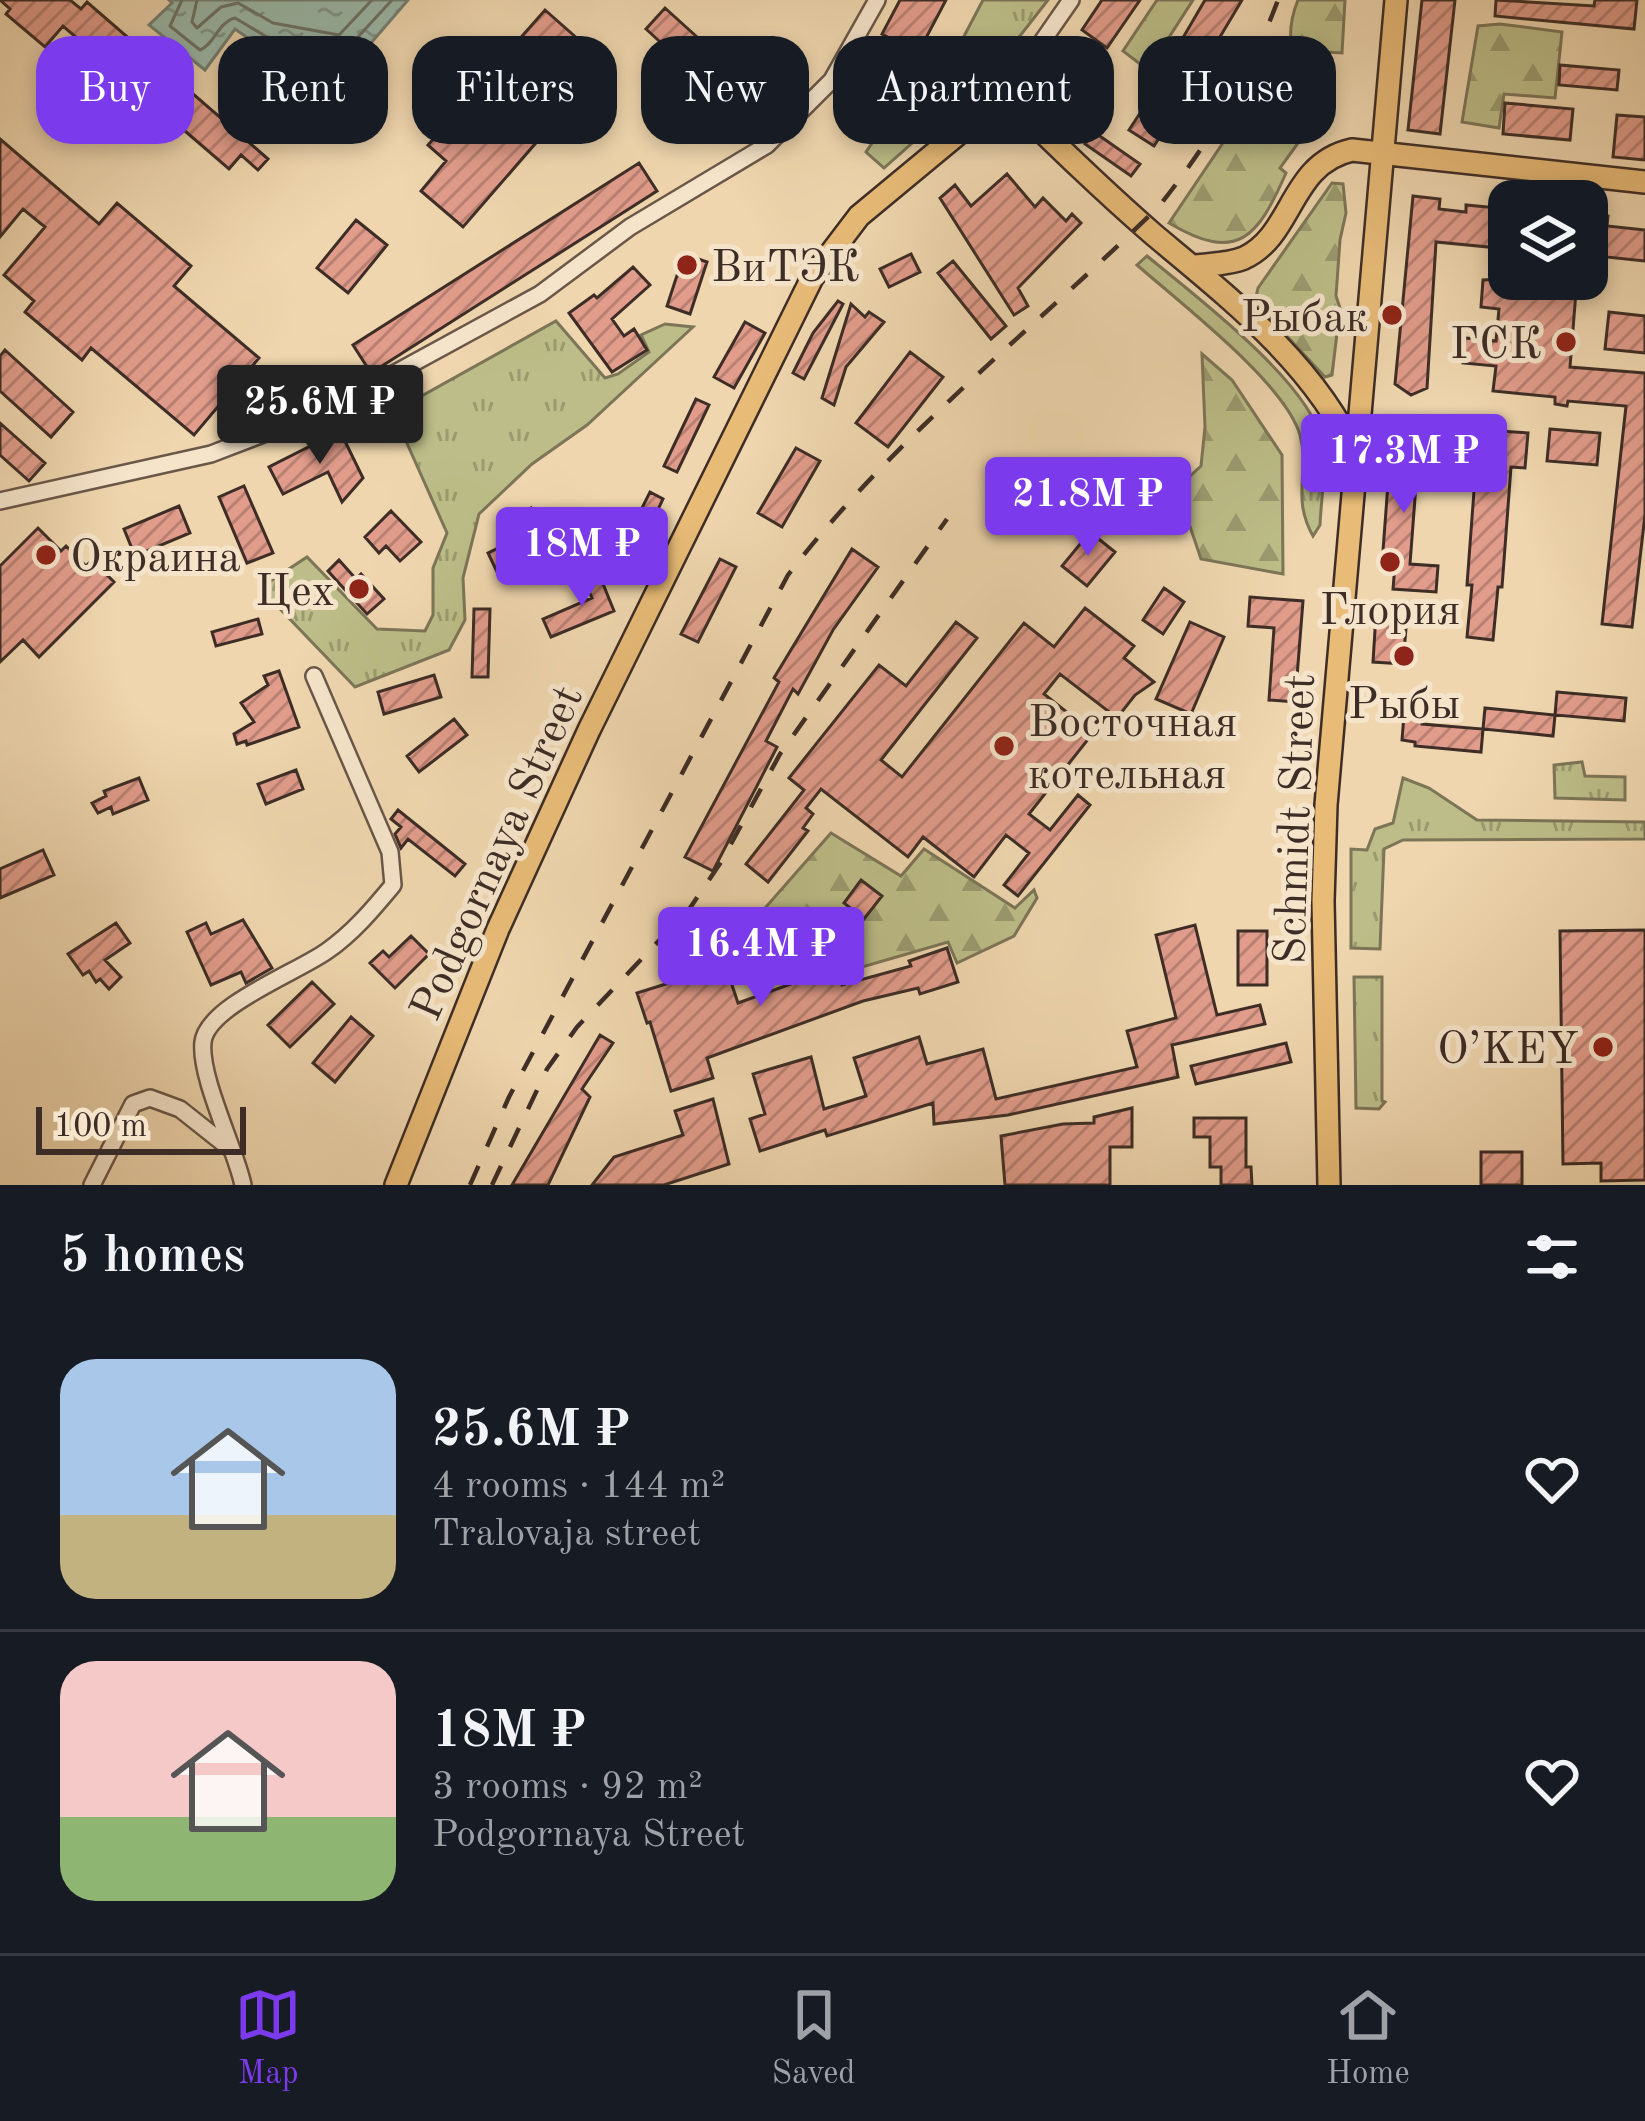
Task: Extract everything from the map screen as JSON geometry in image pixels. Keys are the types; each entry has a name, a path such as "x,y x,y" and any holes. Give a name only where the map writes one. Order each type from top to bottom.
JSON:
{"main road":[{"name":"Schmidt Street","path":"1329,1185 1323,902 1326,805 1396,0"},
{"name":"Podgornaya Street","path":"396,1185 498,929 589,730 812,278 859,216 946,144"},
{"path":"1057,144 1155,236 1196,266 1306,379 1343,428 1356,457"},
{"path":"1196,266 1230,262 1254,252 1308,175 1335,154 1352,150 1645,182"}],"street":[{"path":"0,501 211,454 311,416 350,400 540,294 630,226 766,145 832,80 877,0"},
{"path":"1046,36 1071,0"},
{"path":"243,1185 228,1147 203,1042 210,1024 227,1008 327,951 393,885 390,853 314,676"},
{"path":"92,1185 133,1104 150,1098 180,1109 228,1147"}],"green space":[{"path":"983,0 1048,0 1020,36 964,36"},
{"path":"1157,0 1193,0 1170,36 1138,36 1138,62 1123,51"},
{"path":"1298,0 1345,0 1342,53 1336,53 1336,36 1291,36"},
{"path":"1478,26 1562,32 1555,98 1504,94 1499,128 1462,122"},
{"path":"872,144 911,144 884,168 866,152"},
{"path":"1222,144 1297,144 1280,168 1286,173 1266,214 1243,237 1212,241 1169,223"},
{"path":"1332,183 1343,184 1346,213 1340,240 1336,296 1340,308 1332,375 1325,377 1259,306 1256,297"},
{"path":"1147,256 1248,341 1313,419 1324,462 1320,525 1313,536 1303,509 1303,448 1290,414 1229,344 1137,265"},
{"path":"556,321 605,378 649,352 641,335 665,324 693,327 587,425 532,464 479,514 463,578 465,620 449,650 355,687 260,588 307,557 377,629 425,631 433,615 433,568 447,533 393,412"},
{"path":"1202,354 1232,380 1282,455 1283,574 1201,559 1177,488 1201,466 1205,427"},
{"path":"1582,762 1585,776 1625,777 1625,800 1555,798 1554,765"},
{"path":"1403,778 1429,788 1477,820 1645,822 1645,839 1403,840 1384,849 1380,949 1351,948 1351,849 1367,850 1375,829 1393,823"},
{"path":"831,833 901,876 924,849 1015,908 1034,890 1037,898 1014,936 957,963 948,942 845,972 831,936 814,928 785,946 759,915"},
{"path":"1354,977 1382,977 1385,1102 1379,1109 1356,1108"}],"water":[{"path":"169,0 408,0 377,36 245,36 235,29 230,36 218,36 218,52 205,70 194,61 194,36 163,36 149,25 172,3"}],"building":[{"path":"0,0 70,0 81,9 87,2 126,36 75,36 63,26 54,36 36,39 6,14 10,9"},
{"path":"900,0 946,0 927,36 882,34"},
{"path":"1102,0 1140,0 1114,38 1090,36 1082,30"},
{"path":"1205,0 1242,0 1221,36 1184,36"},
{"path":"1422,0 1455,0 1440,134 1408,130"},
{"path":"1496,0 1594,6 1595,0 1637,0 1634,29 1495,16"},
{"path":"665,8 696,36 654,36 646,29"},
{"path":"545,10 574,36 522,36"},
{"path":"1560,65 1619,70 1617,90 1559,85"},
{"path":"194,95 218,116 218,144 251,144 268,159 258,170 241,155 229,169 194,139"},
{"path":"1505,103 1573,109 1570,140 1503,134"},
{"path":"1617,115 1645,117 1645,160 1613,157"},
{"path":"0,139 99,224 117,203 191,266 174,286 259,358 194,435 91,348 82,360 25,312 34,301 4,275 45,227 23,209 0,237"},
{"path":"535,144 463,227 421,191 446,161 428,145"},
{"path":"1085,144 1111,144 1140,164 1131,176"},
{"path":"639,163 657,191 371,373 353,345"},
{"path":"1007,174 1035,207 1043,198 1066,221 1072,214 1081,223 1018,288 1028,306 1014,315 940,198 955,185 971,206"},
{"path":"1413,196 1440,199 1439,209 1466,212 1466,205 1488,207 1488,247 1436,242 1427,388 1411,395 1395,384"},
{"path":"356,220 387,245 348,293 317,268"},
{"path":"1608,226 1645,230 1645,261 1608,257"},
{"path":"684,254 707,262 690,314 667,306"},
{"path":"911,254 920,272 889,287 880,269"},
{"path":"953,261 1006,326 991,339 938,273"},
{"path":"633,267 650,285 612,319 624,336 634,329 647,350 612,372 569,313 594,295 597,298"},
{"path":"1483,280 1488,280 1488,300 1575,300 1570,367 1645,373 1645,515 1632,627 1602,624 1626,406 1568,401 1567,406 1555,404 1555,397 1493,391 1496,366 1463,363 1465,338 1496,341 1499,309 1481,307"},
{"path":"838,301 843,304 804,379 793,373 813,333"},
{"path":"851,304 865,317 869,312 884,322 846,367 834,405 822,398"},
{"path":"1609,312 1645,316 1645,353 1605,349"},
{"path":"745,322 765,333 734,388 714,377"},
{"path":"5,350 73,412 51,437 0,391 0,356"},
{"path":"910,352 943,377 888,447 856,423"},
{"path":"696,399 709,405 677,472 664,466"},
{"path":"0,423 45,463 29,481 0,455"},
{"path":"1469,429 1528,433 1525,468 1511,467 1493,640 1467,637 1476,464 1466,464"},
{"path":"1550,429 1600,433 1597,465 1547,461"},
{"path":"1392,430 1420,432 1410,564 1438,566 1436,592 1393,589 1395,565 1382,564"},
{"path":"340,431 363,478 342,502 328,472 283,494 269,467"},
{"path":"796,448 820,461 782,527 758,513"},
{"path":"244,486 273,553 247,563 219,497"},
{"path":"650,492 663,499 642,543 628,536"},
{"path":"179,506 190,533 135,556 124,529"},
{"path":"531,508 541,528 554,522 564,543 498,574 488,553 523,536 514,516"},
{"path":"391,511 421,542 400,561 386,546 379,553 365,537"},
{"path":"38,528 61,551 66,546 86,566 92,560 114,582 39,657 23,640 0,662 0,566"},
{"path":"1090,532 1115,552 1087,586 1062,566"},
{"path":"852,549 878,567 833,630 798,694 793,689 766,741 777,747 713,871 685,857 779,682 774,678"},
{"path":"720,559 736,567 698,642 681,634"},
{"name":"Цех","path":"339,560 356,579 361,574 384,599 367,614 328,571"},
{"path":"599,574 614,611 551,637 543,619 592,598 584,580"},
{"path":"1164,588 1184,602 1163,634 1143,620"},
{"path":"1250,597 1303,601 1295,702 1269,700 1274,628 1248,626"},
{"name":"Восточная котельная","path":"1085,608 1134,646 1124,658 1154,682 1135,695 1117,718 1060,674 1044,694 1093,733 1029,814 1050,830 1078,795 1090,805 1018,896 1004,885 1029,853 1006,835 974,877 923,837 908,857 821,789 806,808 813,814 803,828 808,831 768,882 746,864 804,790 789,778 879,665 906,686 956,622 977,638 881,760 902,777 1024,623 1054,647"},
{"path":"474,609 490,609 488,677 472,677"},
{"path":"1376,614 1407,616 1403,664 1373,662"},
{"path":"258,619 262,634 216,646 212,632"},
{"path":"1190,622 1224,637 1191,714 1156,699"},
{"path":"279,671 299,727 247,745 246,741 237,744 234,734 254,722 241,703 268,685 264,676"},
{"path":"434,675 441,697 384,714 378,692"},
{"path":"1557,692 1626,698 1624,721 1555,715"},
{"path":"1485,708 1555,715 1553,736 1483,729"},
{"path":"1404,715 1422,717 1422,724 1483,729 1481,752 1415,746 1415,742 1402,740"},
{"path":"454,719 467,735 419,772 407,756"},
{"path":"296,770 303,789 266,804 258,784"},
{"path":"139,778 148,800 113,814 111,807 98,813 92,803 106,796 104,791"},
{"path":"398,810 465,864 455,876 408,839 401,848 395,834 401,827 391,819"},
{"path":"43,850 54,875 0,898 0,869"},
{"path":"861,880 882,896 864,919 844,903"},
{"path":"243,920 272,968 246,983 241,972 211,985 187,932 206,923 211,934"},
{"path":"116,923 130,943 105,960 121,977 109,989 89,971 83,975 68,954"},
{"path":"1195,925 1217,1015 1260,1005 1265,1024 1172,1045 1178,1077 1008,1115 934,1124 933,1103 760,1151 750,1119 765,1114 753,1074 811,1057 824,1109 866,1096 854,1058 919,1037 927,1064 983,1049 996,1099 1137,1067 1127,1031 1176,1018 1156,935"},
{"name":"O’KEY","path":"1645,930 1645,1180 1601,1181 1601,1163 1563,1164 1560,931"},
{"path":"1238,931 1267,931 1267,985 1238,985"},
{"path":"411,936 429,954 395,988 370,963 383,951 389,957"},
{"path":"947,948 958,982 920,994 918,988 863,1001 707,1058 713,1078 671,1091 637,993 736,962 734,957 753,950 760,969 730,979 738,1003 835,968 842,985 911,966 909,961"},
{"path":"312,982 334,1004 290,1047 268,1025"},
{"path":"351,1017 373,1036 335,1082 313,1063"},
{"path":"600,1035 613,1043 582,1089 590,1097 548,1185 512,1185"},
{"path":"1286,1043 1291,1062 1196,1084 1191,1066"},
{"path":"713,1099 729,1164 664,1185 592,1185 614,1157 683,1135 675,1111"},
{"path":"1132,1108 1132,1147 1110,1147 1110,1185 1005,1185 1001,1136 1094,1123 1094,1117"},
{"path":"1194,1118 1246,1118 1246,1167 1251,1167 1252,1185 1221,1185 1221,1167 1210,1167 1210,1137 1194,1137"},
{"path":"1481,1152 1522,1152 1522,1185 1481,1185"}],"railway":[{"path":"470,1185 509,1097 788,575 829,524 920,429 1160,205 1227,107 1278,0"},
{"path":"492,1185 547,1069 577,1027 690,908 780,754 947,519"}],"place":[{"name":"ВиТЭК","path":"687,265"},
{"name":"Рыбак","path":"1392,315"},
{"name":"ГСК","path":"1566,342"},
{"name":"Окраина","path":"46,555"},
{"name":"Глория","path":"1390,562"},
{"name":"Цех","path":"359,589"},
{"name":"Рыбы","path":"1404,656"},
{"name":"Восточная котельная","path":"1004,746"},
{"name":"O’KEY","path":"1603,1047"}]}
